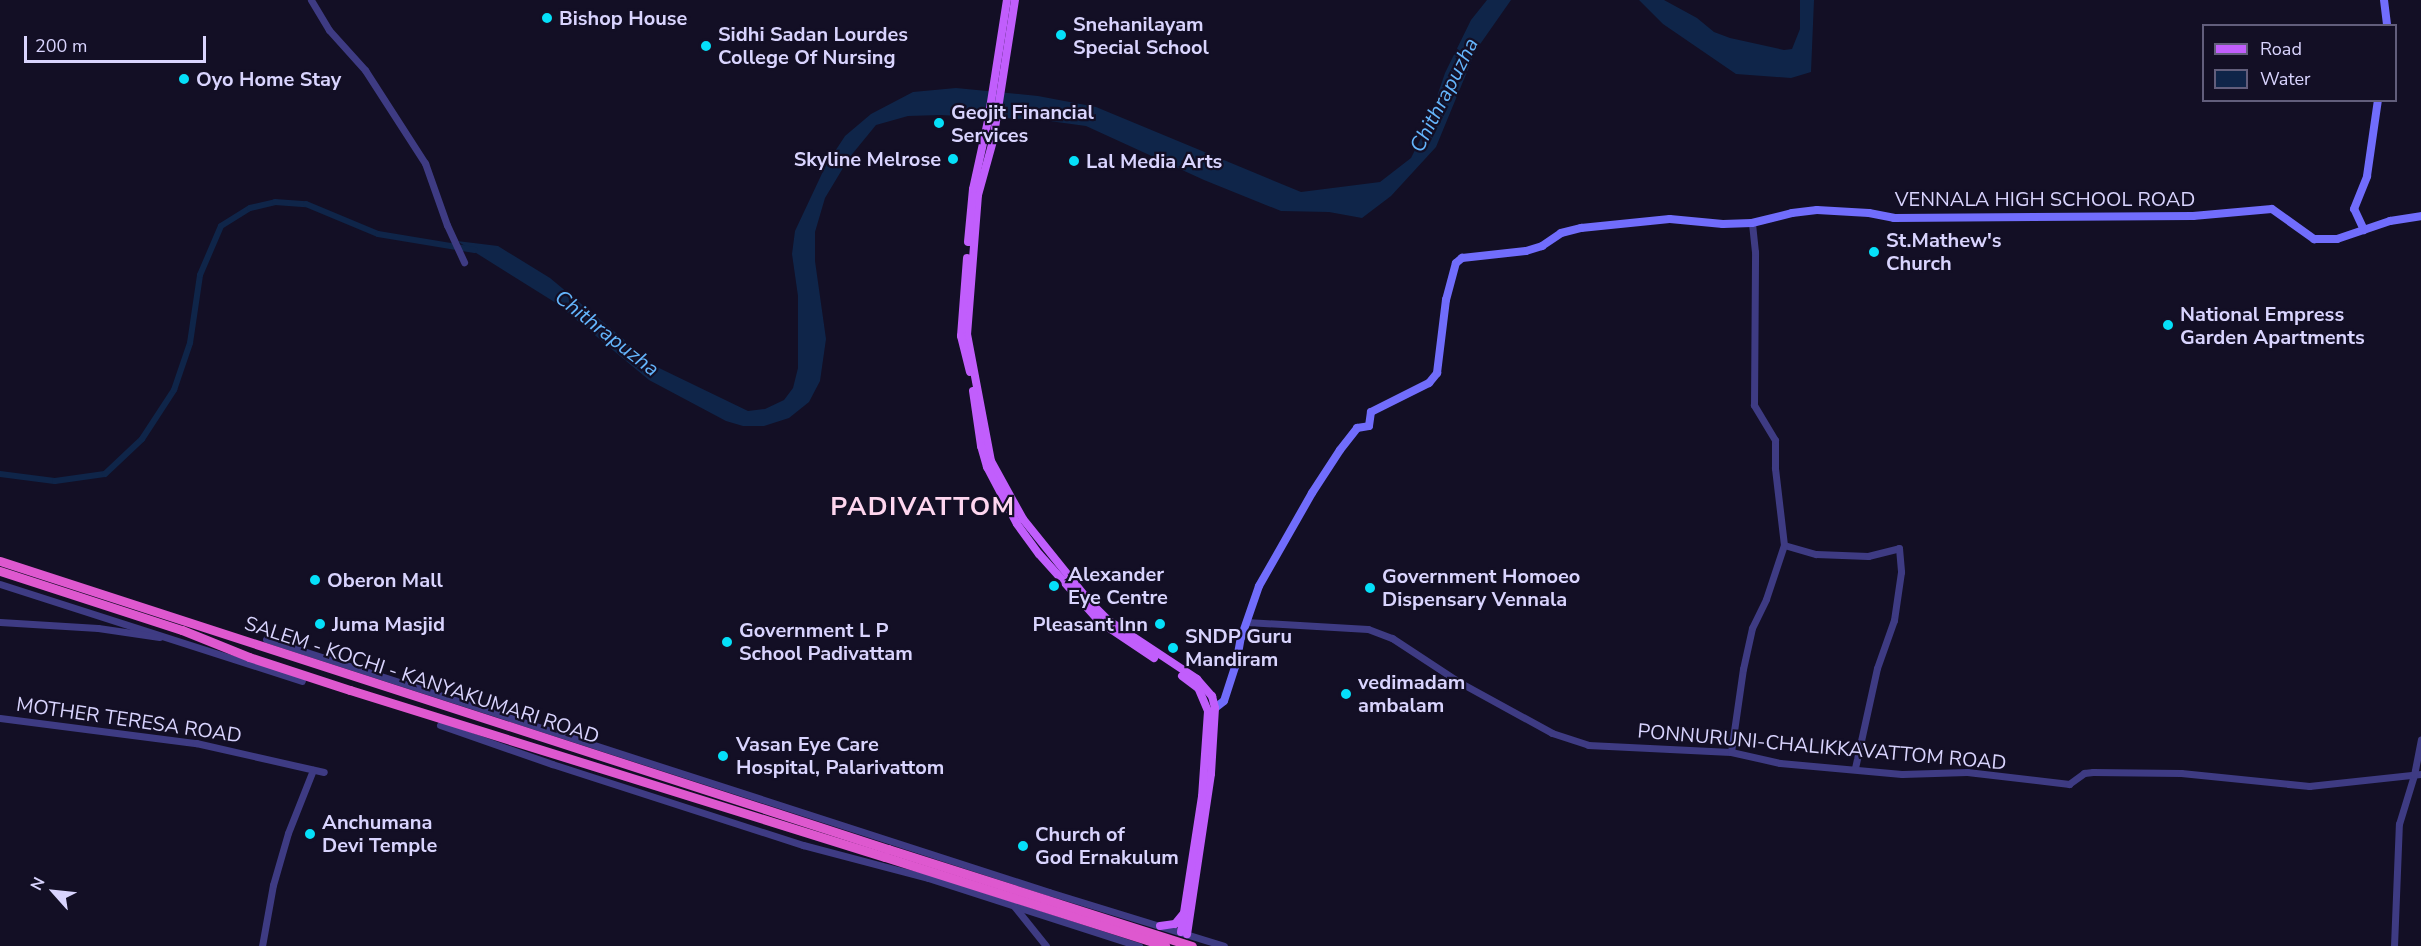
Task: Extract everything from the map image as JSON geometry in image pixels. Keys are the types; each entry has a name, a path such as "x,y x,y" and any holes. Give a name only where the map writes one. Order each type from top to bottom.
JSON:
{"highway":[{"name":"SALEM - KOCHI - KANYAKUMARI ROAD","path":"0,561 265,643 489,720 835,827 886,853 1165,946"},
{"name":"SALEM - KOCHI - KANYAKUMARI ROAD","path":"0,571 182,630 302,678 485,732 826,840 886,853 1192,946"},
{"path":"485,732 489,720"}],"main road":[{"path":"992,121 992,81 1007,0"},
{"path":"1015,0 1003,82 973,189 961,336 972,381 981,446 987,467 1017,524 1066,578 1113,624 1204,685 1212,696 1215,708 1211,774 1206,789 1185,911 1184,933"},
{"path":"2384,0 2387,24"},
{"path":"2364,230 2354,209 2367,176 2378,102"},
{"name":"VENNALA HIGH SCHOOL ROAD","path":"1246,622 1259,586 1312,493 1340,450 1357,428 1369,426 1371,412 1429,383 1437,373 1442,321 1458,260 1526,251 1568,231 1623,223 1670,219 1723,224 1752,223 1792,213 1817,210 1869,213 1894,218 2193,216 2272,209 2314,239 2337,239 2390,221 2421,216"},
{"path":"1066,578 1100,622 1198,688 1208,711 1206,789 1184,933"},
{"path":"1215,708 1224,701 1236,665 1246,622"},
{"path":"1160,926 1175,924 1185,911"}],"street":[{"path":"311,0 329,30 365,70 425,163 447,225 464,262"},
{"path":"1731,752 1743,669 1752,628 1766,599 1784,545 1775,468 1775,440 1754,405 1755,252 1752,223"},
{"path":"1784,545 1816,554 1868,556 1899,548 1901,572 1893,620 1877,668 1855,768"},
{"path":"0,584 302,678"},
{"path":"0,622 98,628 177,640"},
{"name":"PONNURUNI-CHALIKKAVATTOM ROAD","path":"1246,622 1368,629 1392,638 1459,682 1549,731 1588,745 1731,752 1780,763 1902,774 1967,772 2070,784 2084,773 2093,772 2181,773 2309,786 2417,775"},
{"path":"265,643 835,827"},
{"name":"MOTHER TERESA ROAD","path":"0,718 196,743 324,772"},
{"path":"440,725 604,782 826,852 928,878 1139,946"},
{"path":"2394,946 2399,824 2417,775 2421,740"},
{"path":"262,946 273,885 289,828 313,770"},
{"name":"SALEM - KOCHI - KANYAKUMARI ROAD","path":"835,827 1224,946"},
{"path":"826,840 826,852"},
{"path":"1077,926 1086,908 1083,901"},
{"path":"1014,905 1046,946"},
{"path":"1088,929 1096,905"}],"water":[{"path":"1487,0 1511,0 1476,50 1436,147 1391,196 1362,218 1329,212 1281,211 1204,180 1086,126 1042,120 940,115 908,116 876,125 849,158 825,198 815,232 815,261 826,339 820,381 809,402 789,418 764,426 743,426 726,421 649,380 556,303 457,241 498,246 550,278 657,367 748,411 765,409 784,400 793,388 798,368 798,296 792,254 795,231 826,165 845,136 871,114 913,92 956,88 1038,96 1096,107 1301,192 1380,182 1411,158 1427,126 1445,73 1471,20"},
{"path":"1639,0 1664,0 1697,18 1714,32 1730,38 1784,50 1792,49 1800,29 1800,0 1814,0 1811,72 1791,78 1736,74 1663,24"}],"waterway":[{"name":"Chithrapuzha","path":"0,474 55,481 105,474 142,439 174,390 190,343 200,275 221,226 250,208 275,202 306,204 378,234 475,250"}],"place":[{"name":"Bishop House","path":"547,18"},
{"name":"Snehanilayam Special School","path":"1061,35"},
{"name":"Sidhi Sadan Lourdes College Of Nursing","path":"706,46"},
{"name":"Oyo Home Stay","path":"184,79"},
{"name":"Geojit Financial Services","path":"939,123"},
{"name":"Skyline Melrose","path":"953,159"},
{"name":"Lal Media Arts","path":"1074,161"},
{"name":"St.Mathew's Church","path":"1874,252"},
{"name":"National Empress Garden Apartments","path":"2168,325"},
{"name":"Oberon Mall","path":"315,580"},
{"name":"Alexander Eye Centre","path":"1054,586"},
{"name":"Government Homoeo Dispensary Vennala","path":"1370,588"},
{"name":"Juma Masjid","path":"320,624"},
{"name":"Pleasant Inn","path":"1160,624"},
{"name":"Government L P School Padivattam","path":"727,642"},
{"name":"SNDP Guru Mandiram","path":"1173,648"},
{"name":"vedimadam ambalam","path":"1346,694"},
{"name":"Vasan Eye Care Hospital, Palarivattom","path":"723,756"},
{"name":"Anchumana Devi Temple","path":"310,834"},
{"name":"Church of God Ernakulum","path":"1023,846"}],"district":[{"name":"PADIVATTOM","path":"923,507"}]}
